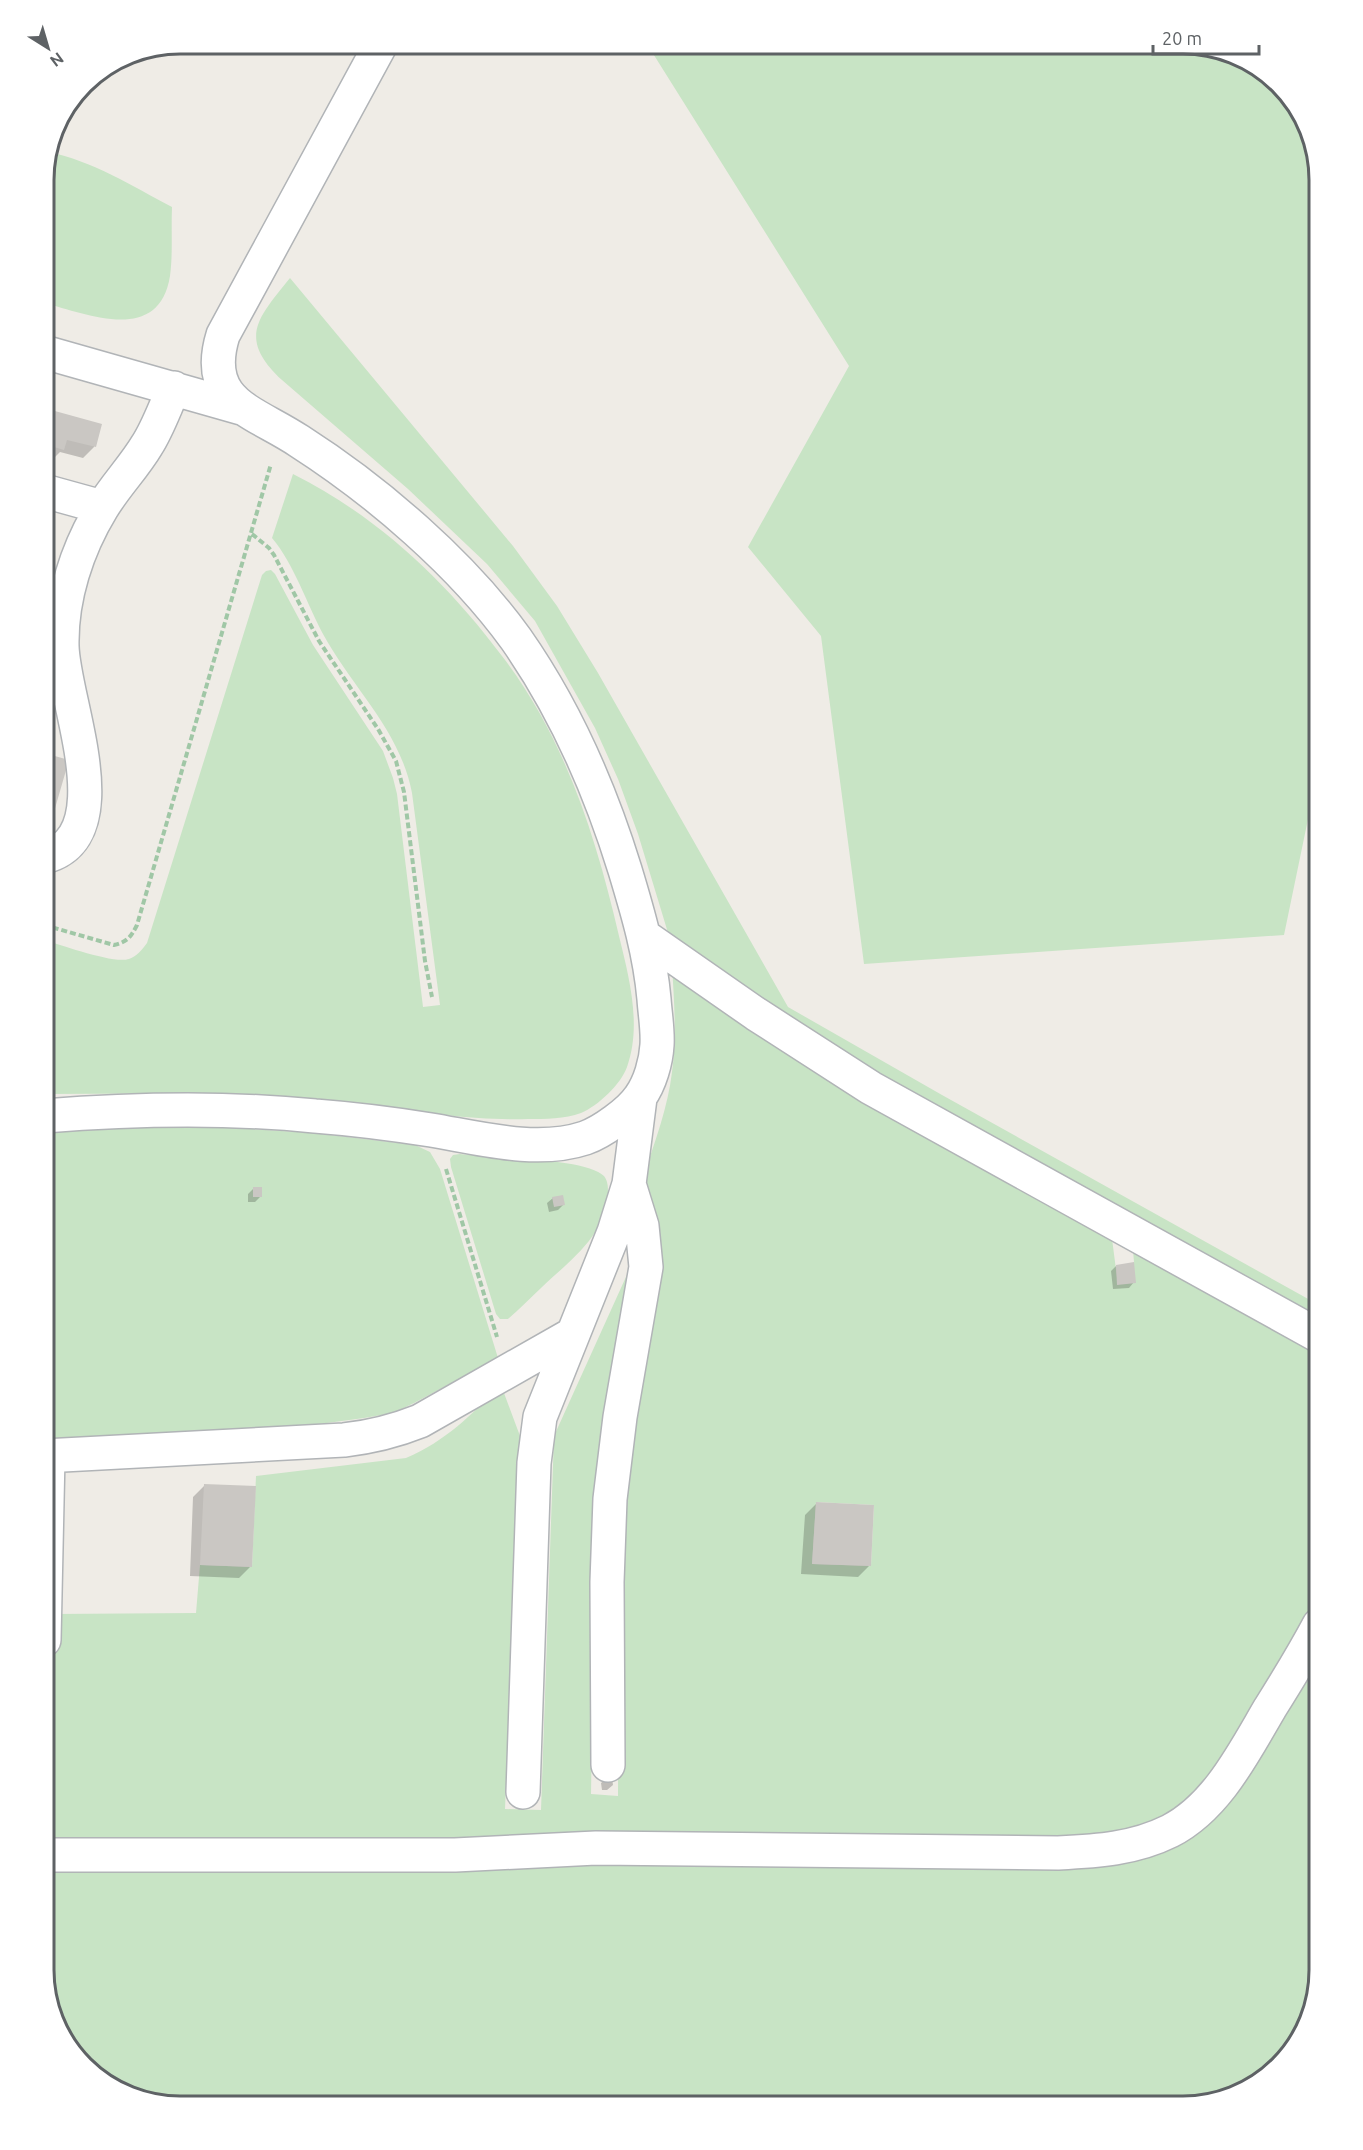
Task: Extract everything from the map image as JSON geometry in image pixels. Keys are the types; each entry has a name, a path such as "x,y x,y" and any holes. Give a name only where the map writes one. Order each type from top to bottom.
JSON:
{"lane":[{"path":"241,408 226,392 218,375 217,355 224,335 376,54"},
{"path":"54,355 241,408 321,454 360,484 433,547 491,608 515,639 550,692 596,788 615,839 644,936 652,983 657,1045 653,1069 640,1098 629,1184 614,1232 540,1418 534,1463 523,1792"},
{"path":"54,640 80,551 102,507 148,444 174,388"},
{"path":"54,494 102,507"},
{"path":"54,647 69,695 80,742 86,796 74,837 63,850 54,853"},
{"path":"644,936 756,1014 871,1088 1309,1330"},
{"path":"54,1115 188,1110 314,1115 516,1143 552,1145 587,1137 617,1120 640,1098"},
{"path":"608,1765 607,1582 610,1499 620,1417 646,1266 642,1226 629,1184"},
{"path":"54,1456 370,1437 420,1421 573,1334"},
{"path":"54,1855 455,1855 596,1848 1058,1853 1126,1847 1170,1831 1193,1815 1211,1798 1244,1752 1309,1643"}],"path":[{"path":"54,928 114,945 126,942 137,925 281,429"},
{"path":"252,534 274,555 319,641 378,729 396,761 404,792 422,942 432,997"},
{"path":"429,1130 446,1168 508,1371"}],"green space":[{"path":"653,54 1192,54 1224,61 1253,75 1278,97 1288,110 1302,139 1309,171 1309,814 1284,935 864,964 821,636 748,547 849,366"},
{"path":"56,154 81,161 172,207 170,276 163,297 152,311 137,318 119,320 54,306 54,171"},
{"path":"290,278 513,546 557,606 598,673 788,1007 1309,1299 1309,1323 928,1112 672,946 638,834 618,779 595,728 535,621 487,564 408,489 282,380 268,365 256,340 257,328 269,305"},
{"path":"293,474 353,510 408,553 458,602 502,656 544,720 576,790 600,862 627,968 634,1018 631,1051 624,1074 608,1094 581,1113 555,1118 501,1119 248,1095 54,1094 54,943 100,957 121,960 134,956 147,943 262,575 266,571 271,570 275,574 313,645 383,751 397,794 423,1007 440,1005 412,793 406,770 397,749 374,710 323,634 294,572 272,538"},
{"path":"672,965 1111,1231 1118,1285 1134,1262 1132,1238 1309,1339 1309,1626 1187,1808 1123,1839 54,1849 54,1614 196,1613 200,1565 252,1567 256,1476 406,1458 434,1444 446,1435 501,1385 520,1436 505,1809 541,1810 554,1436 630,1268 593,1667 591,1794 618,1796 619,1580 644,1175 661,1124 670,1085 674,1059 675,1018","holes":["816,1502 874,1505 871,1566 812,1564"]},
{"path":"188,1125 313,1133 415,1145 430,1152 440,1169 498,1358 393,1413 312,1425 54,1438 54,1131 102,1127"},
{"path":"453,1155 536,1159 578,1165 594,1170 604,1176 607,1182 606,1208 594,1234 574,1257 508,1319 500,1319 496,1314 451,1167 450,1159"},
{"path":"1309,1653 1309,1970 1305,2003 1288,2040 1266,2065 1239,2083 1216,2092 1200,2095 171,2096 155,2094 124,2083 97,2065 75,2040 67,2026 56,1995 54,1861 1173,1836"}],"building":[{"path":"54,411 102,424 96,447 67,440 64,450 54,447"},
{"path":"54,756 69,760 54,812"},
{"path":"253,1187 262,1187 262,1197 253,1197"},
{"path":"563,1195 565,1205 554,1207 552,1197"},
{"path":"1134,1262 1136,1283 1117,1285 1116,1265"},
{"path":"204,1484 256,1486 252,1567 200,1565"},
{"path":"816,1502 874,1505 871,1566 812,1564"}]}
